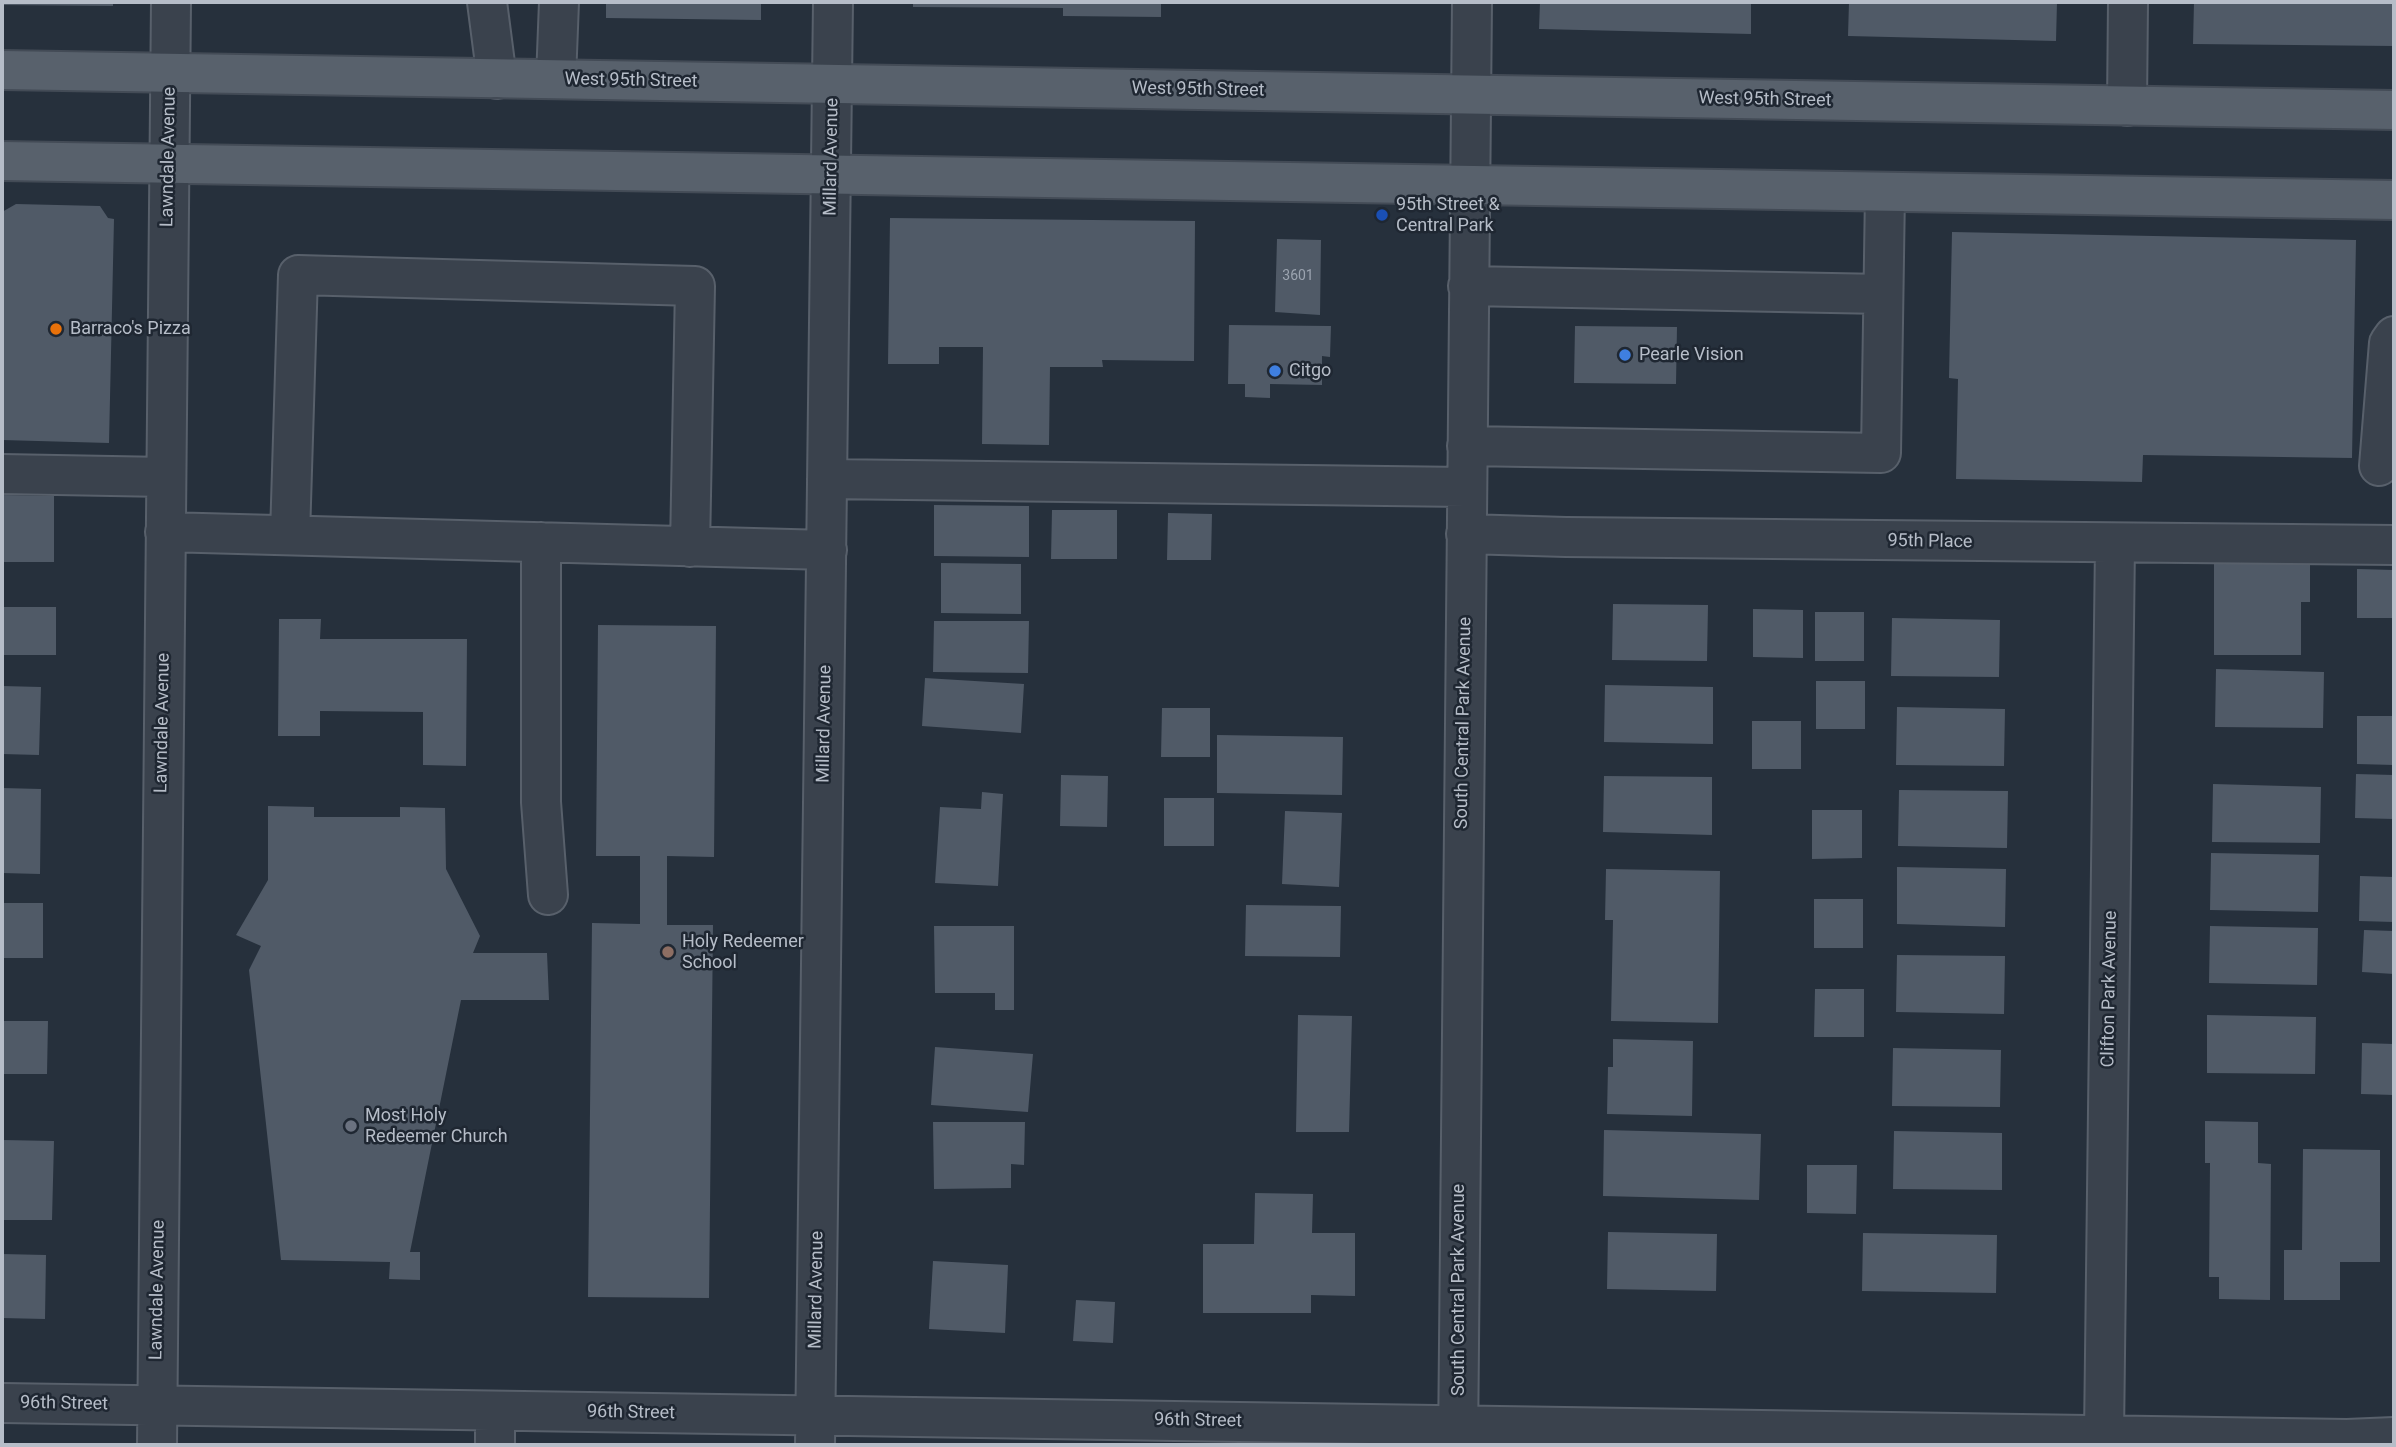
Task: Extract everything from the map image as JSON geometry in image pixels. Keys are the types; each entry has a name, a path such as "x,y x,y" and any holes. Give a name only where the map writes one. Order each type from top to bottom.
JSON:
{"main road":[{"name":"West 95th Street","path":"2,70 2394,110"},
{"path":"2,161 2394,200"}],"street":[{"name":"Lawndale Avenue","path":"157,1445 171,2"},
{"path":"487,2 497,79"},
{"path":"556,79 559,2"},
{"name":"Millard Avenue","path":"816,1431 834,2"},
{"name":"South Central Park Avenue","path":"1458,1435 1472,2"},
{"path":"2127,106 2128,2"},
{"path":"1467,446 1881,453 1885,192"},
{"path":"290,535 298,275 695,286 690,547"},
{"path":"1468,286 1884,294"},
{"path":"2379,466 2389,343 2394,336"},
{"path":"2,474 166,477"},
{"path":"827,479 1466,487"},
{"path":"165,532 827,550"},
{"name":"95th Place","path":"1466,534 2115,544 2394,545"},
{"path":"541,542 541,802 548,895"},
{"name":"Clifton Park Avenue","path":"2104,1434 2115,544"},
{"name":"96th Street","path":"2,1403 157,1405 495,1428 1861,1438 2104,1434 2394,1437"}],"building":[{"path":"2,2 113,2 113,6 2,5"},
{"path":"606,2 761,2 761,20 606,18"},
{"path":"913,2 1161,2 1161,17 1063,16 1063,8 913,7"},
{"path":"1540,2 1751,2 1751,34 1539,29"},
{"path":"1849,2 2057,2 2056,41 1848,36"},
{"path":"2194,2 2394,2 2394,46 2193,44"},
{"name":"Barraco's Pizza","path":"16,204 100,206 108,218 114,219 109,443 2,440 2,212"},
{"path":"890,218 1195,221 1194,361 1102,360 1103,367 1050,367 1049,445 982,444 983,347 939,347 939,364 888,364"},
{"path":"1952,232 2356,240 2352,458 2143,455 2142,482 1956,479 1958,379 1949,378"},
{"name":"Citgo","path":"1277,239 1321,240 1320,315 1275,312"},
{"name":"Citgo","path":"1229,325 1331,326 1330,357 1322,356 1322,385 1270,384 1270,398 1245,397 1245,384 1228,384"},
{"name":"Pearle Vision","path":"1575,326 1677,327 1676,384 1574,383"},
{"path":"2,495 54,496 54,562 2,562"},
{"path":"934,505 1029,506 1029,557 934,556"},
{"path":"1052,510 1117,510 1117,559 1051,559"},
{"path":"1168,513 1212,514 1211,560 1167,560"},
{"path":"941,563 1021,564 1021,614 941,613"},
{"path":"2214,563 2310,563 2310,602 2301,602 2301,655 2214,655"},
{"path":"2357,569 2394,570 2394,618 2357,618"},
{"path":"1613,604 1708,605 1707,661 1612,660"},
{"path":"2,607 56,607 56,655 2,655"},
{"path":"1753,609 1803,610 1803,658 1753,657"},
{"path":"1815,612 1864,612 1864,661 1815,661"},
{"path":"1892,618 2000,620 1999,677 1891,676"},
{"path":"279,619 321,619 320,639 467,639 466,766 423,765 423,712 320,711 320,736 278,736"},
{"path":"934,621 1029,621 1028,673 933,672"},
{"path":"598,625 716,626 714,857 667,856 667,925 713,925 709,1298 588,1297 592,923 640,924 640,856 596,856"},
{"path":"2216,669 2324,672 2323,728 2215,727"},
{"path":"925,678 1024,684 1021,733 922,726"},
{"path":"1816,681 1865,681 1865,729 1816,729"},
{"path":"1605,685 1713,687 1713,744 1604,742"},
{"path":"2,686 41,687 39,755 2,754"},
{"path":"1897,707 2005,709 2004,766 1896,765"},
{"path":"1162,708 1210,708 1210,757 1161,757"},
{"path":"2357,716 2394,716 2394,765 2357,764"},
{"path":"1752,721 1801,721 1801,769 1752,769"},
{"path":"1217,735 1343,737 1342,795 1217,793"},
{"path":"2356,774 2394,775 2394,819 2355,818"},
{"path":"1061,775 1108,776 1107,827 1060,826"},
{"path":"1604,776 1712,777 1712,835 1603,832"},
{"path":"2213,784 2321,787 2320,843 2212,842"},
{"path":"2,788 41,789 40,874 2,873"},
{"path":"1899,790 2008,791 2007,848 1898,846"},
{"path":"982,792 1003,794 998,886 935,883 940,807 981,809"},
{"path":"1164,798 1214,798 1214,846 1164,846"},
{"name":"Most Holy Redeemer Church","path":"268,806 314,807 314,817 400,817 400,807 445,808 446,869 480,936 473,953 547,953 549,1000 461,1000 410,1252 420,1252 420,1280 389,1279 390,1262 281,1260 249,970 261,946 236,935 268,880"},
{"path":"1812,810 1862,810 1862,858 1812,859"},
{"path":"1285,811 1342,813 1339,887 1282,884"},
{"path":"2211,853 2319,855 2318,912 2210,910"},
{"path":"1897,867 2006,869 2005,927 1897,924"},
{"path":"1606,869 1720,871 1718,1023 1611,1021 1613,920 1605,920"},
{"path":"2360,876 2394,877 2394,922 2359,921"},
{"path":"1814,899 1863,899 1863,948 1814,948"},
{"path":"2,903 43,903 43,958 2,958"},
{"path":"1246,905 1341,906 1340,957 1245,956"},
{"path":"934,926 1014,926 1014,1010 995,1010 995,993 935,993"},
{"path":"2210,926 2318,928 2317,985 2209,983"},
{"path":"2364,930 2394,931 2394,974 2362,972"},
{"path":"1897,955 2005,956 2004,1014 1896,1012"},
{"path":"1815,989 1864,989 1864,1037 1814,1037"},
{"path":"1298,1015 1352,1016 1349,1132 1296,1132"},
{"path":"2207,1015 2316,1017 2315,1074 2207,1073"},
{"path":"2,1021 48,1021 47,1074 2,1074"},
{"path":"1613,1039 1693,1041 1692,1116 1607,1114 1608,1067 1613,1067"},
{"path":"2362,1043 2394,1044 2394,1095 2361,1094"},
{"path":"935,1047 1033,1054 1028,1112 931,1105"},
{"path":"1893,1048 2001,1050 2000,1107 1892,1106"},
{"path":"2205,1121 2258,1122 2258,1163 2271,1164 2270,1300 2219,1299 2219,1277 2209,1277 2210,1163 2205,1163"},
{"path":"933,1122 1025,1122 1024,1165 1011,1164 1011,1188 934,1189"},
{"path":"1604,1130 1761,1134 1759,1200 1603,1196"},
{"path":"1894,1131 2002,1133 2002,1190 1893,1189"},
{"path":"2,1140 54,1141 52,1220 2,1220"},
{"path":"2303,1149 2380,1150 2380,1262 2340,1262 2340,1300 2284,1300 2284,1250 2302,1250"},
{"path":"1807,1165 1857,1165 1856,1214 1807,1213"},
{"path":"1255,1193 1313,1194 1312,1233 1355,1233 1355,1296 1311,1295 1311,1313 1203,1313 1203,1244 1254,1244"},
{"path":"1608,1232 1717,1234 1716,1291 1607,1289"},
{"path":"1863,1233 1997,1235 1996,1293 1862,1291"},
{"path":"2,1254 46,1255 45,1319 2,1318"},
{"path":"933,1261 1008,1265 1005,1333 929,1329"},
{"path":"1076,1300 1115,1302 1113,1343 1073,1341"}],"place":[{"name":"95th Street & Central Park","path":"1382,215"},
{"name":"Barraco's Pizza","path":"56,329"},
{"name":"Pearle Vision","path":"1625,355"},
{"name":"Citgo","path":"1275,371"},
{"name":"Holy Redeemer School","path":"668,952"},
{"name":"Most Holy Redeemer Church","path":"351,1126"}]}
